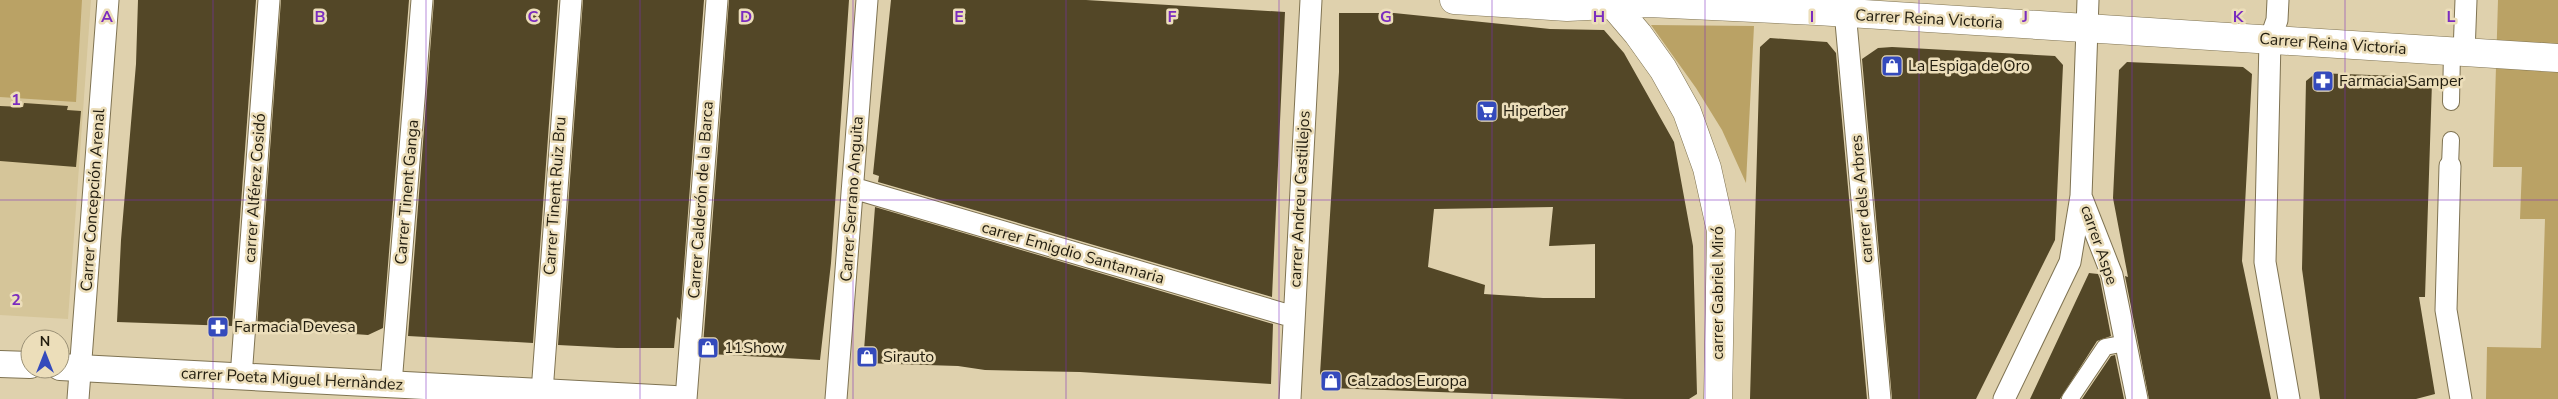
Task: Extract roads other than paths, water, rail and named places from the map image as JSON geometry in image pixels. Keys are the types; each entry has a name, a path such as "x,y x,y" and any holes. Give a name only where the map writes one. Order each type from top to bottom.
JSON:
{"main road":[{"name":"Carrer Reina Victoria","path":"1454,0 1568,7 1612,3 1845,7 2087,29 2558,58"},
{"name":"carrer Gabriel Miró","path":"1612,3 1663,69 1687,112 1707,168 1721,231 1718,399"}],"street":[{"name":"Carrer Concepción Arenal","path":"78,399 70,367 108,0"},
{"name":"carrer Alférez Cosidó","path":"241,377 269,0"},
{"name":"Carrer Tinent Ganga","path":"391,384 422,0"},
{"name":"Carrer Tinent Ruiz Bru","path":"542,380 571,0"},
{"name":"Carrer Calderón de la Barca","path":"686,399 716,0"},
{"name":"Carrer Serrano Anguita","path":"836,399 867,0"},
{"name":"carrer Andreu Castillejos","path":"1290,399 1311,0"},
{"name":"carrer Aspe","path":"2088,0 2082,196 2112,275 2137,399"},
{"path":"2278,0 2277,20 2270,40 2265,262 2289,399"},
{"path":"2451,102 2466,0"},
{"name":"carrer dels Arbres","path":"1845,7 1880,399"},
{"path":"2450,140 2446,310 2461,399"},
{"name":"carrer Emigdio Santamaria","path":"852,188 1294,317"},
{"path":"2004,399 2070,262 2082,196"},
{"path":"2070,399 2105,347 2126,343"},
{"path":"0,364 20,365"},
{"name":"carrer Poeta Miguel Hernàndez","path":"70,367 241,377 343,390 391,384 542,380 583,397 674,399"}],"place":[{"name":"La Espiga de Oro","path":"1892,66"},
{"name":"Farmacia Samper","path":"2323,81"},
{"name":"Hiperber","path":"1487,111"},
{"name":"Farmacia Devesa","path":"218,327"},
{"name":"11Show","path":"708,348"},
{"name":"Sirauto","path":"867,357"},
{"name":"Calzados Europa","path":"1331,381"}]}
